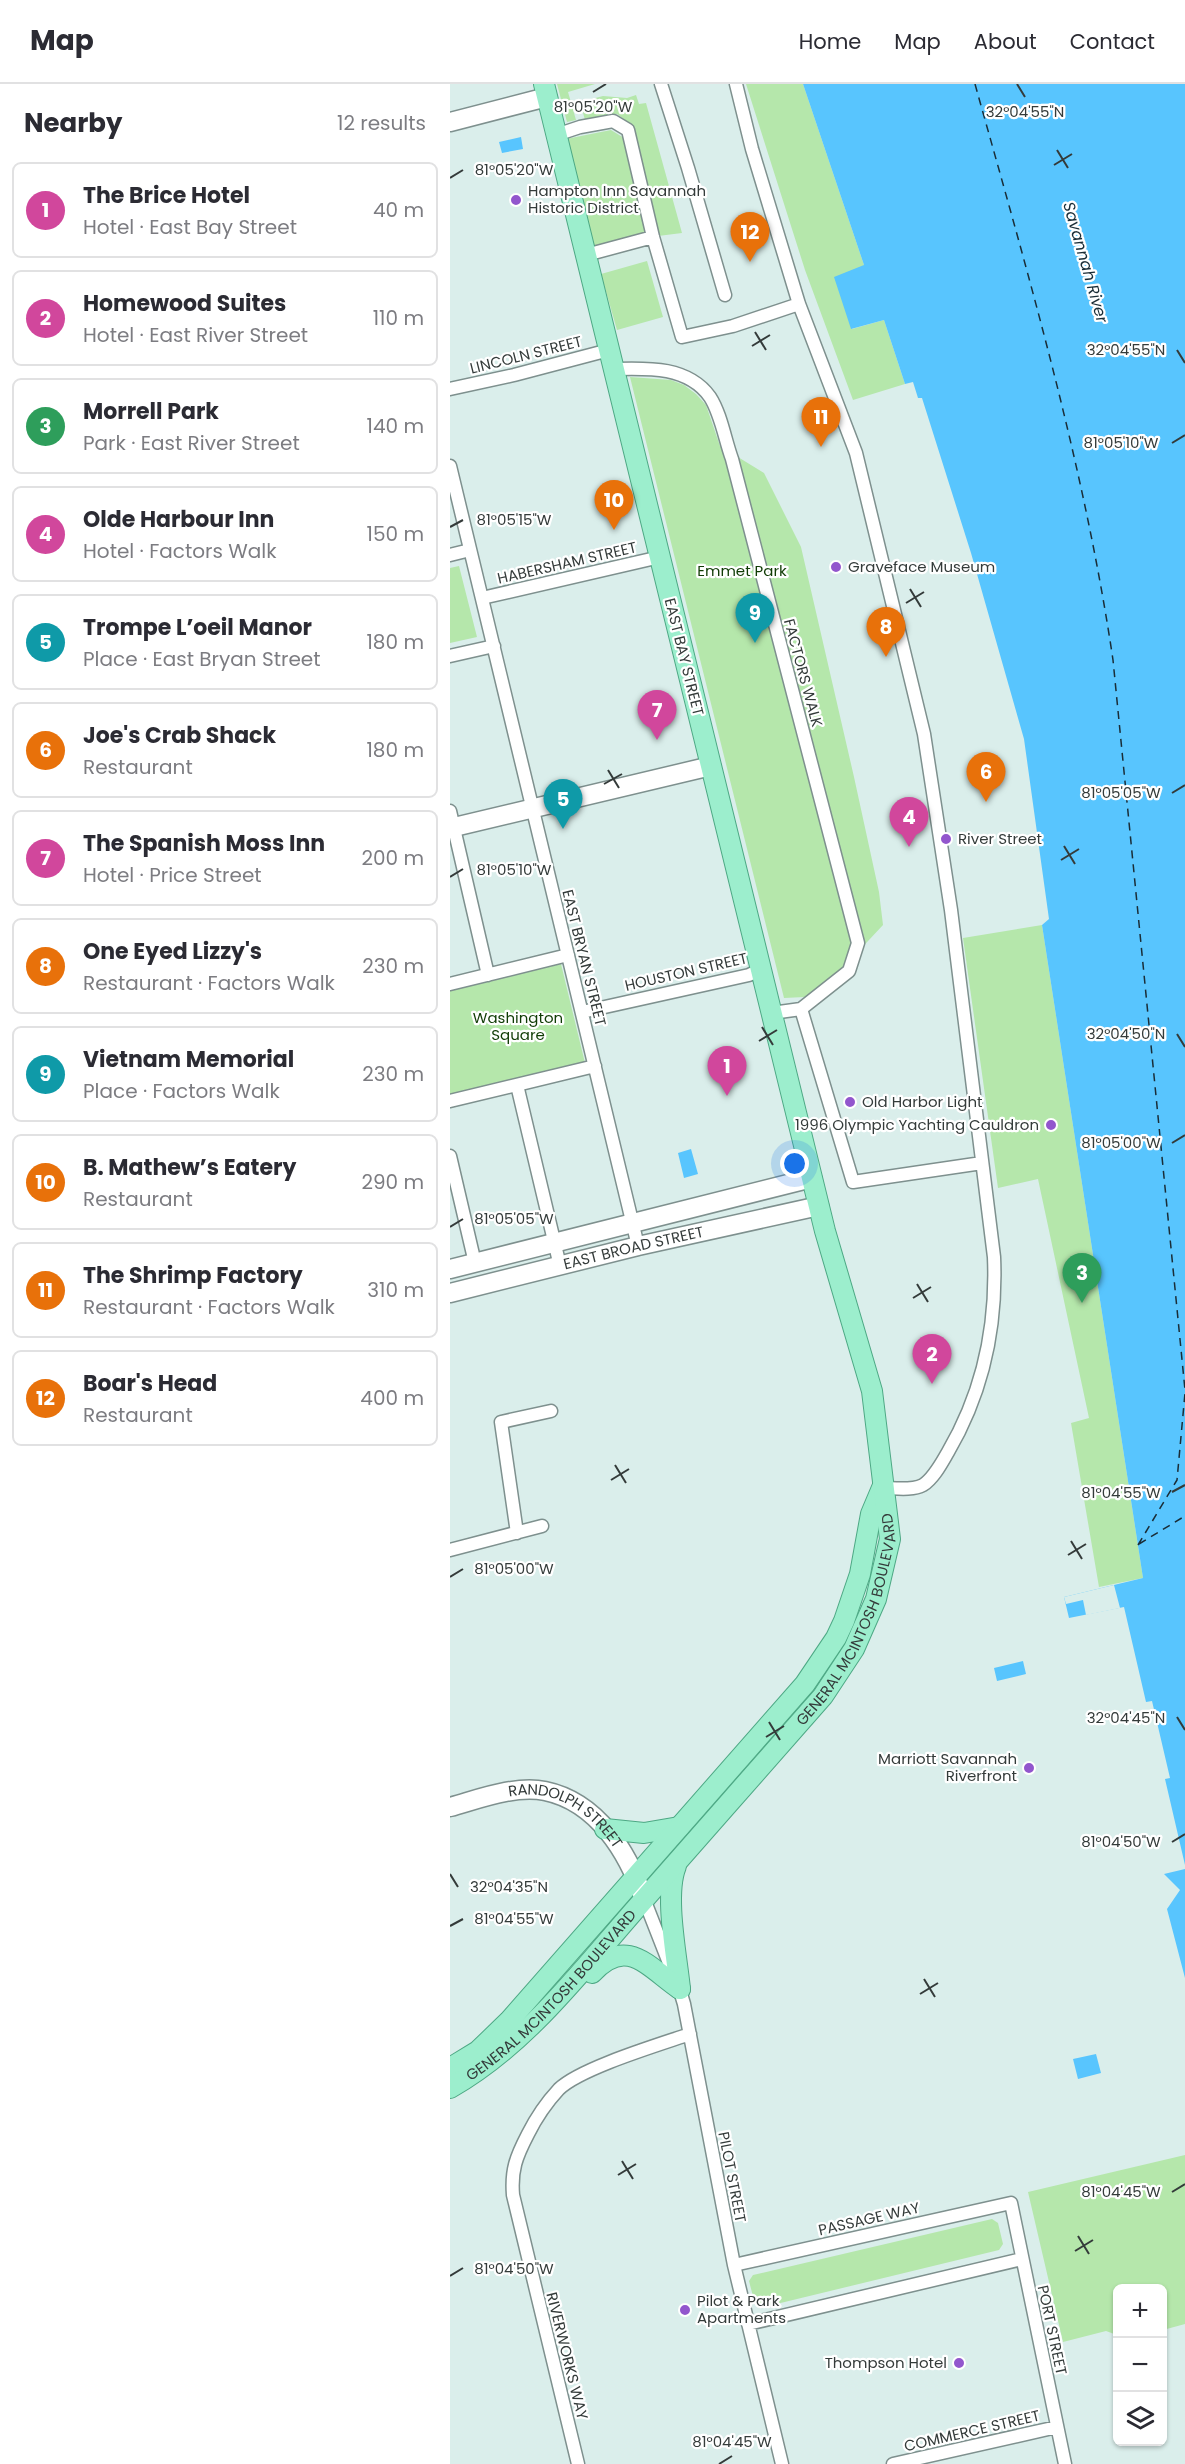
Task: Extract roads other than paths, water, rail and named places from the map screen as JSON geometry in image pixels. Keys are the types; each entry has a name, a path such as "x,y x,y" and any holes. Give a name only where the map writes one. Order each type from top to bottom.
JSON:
{"main road":[{"path":"450,122 545,90"},
{"name":"EAST BAY STREET","path":"545,90 825,1231"},
{"path":"451,822 532,809 711,766"},
{"name":"EAST BROAD STREET","path":"450,1269 812,1178"},
{"name":"EAST BROAD STREET","path":"450,1293 638,1246 819,1206"},
{"name":"GENERAL MCINTOSH BOULEVARD","path":"450,2088 471,2076 514,2042 562,1992 823,1696 854,1649 876,1599 890,1539 872,1391 825,1231"},
{"name":"GENERAL MCINTOSH BOULEVARD","path":"450,2068 478,2051 509,2021 805,1684 836,1638 844,1621 860,1574 871,1514 882,1488"},
{"name":"RANDOLPH STREET","path":"450,1807 512,1791 545,1791 565,1798 590,1813 615,1839 636,1876 644,1899"},
{"path":"605,1829 644,1833 679,1827"},
{"path":"678,1861 671,1879 680,1989"},
{"path":"514,2042 555,2014 604,1960 617,1954 630,1955 643,1961 680,1989"}],"street":[{"path":"661,84 688,168 724,295"},
{"path":"736,84 752,149 799,304 856,453 924,734 948,890 992,1231 995,1282 991,1333 980,1379 954,1442 930,1479 918,1487 882,1488"},
{"path":"556,135 580,127 614,121 628,130 653,237 682,337 733,326 799,304"},
{"path":"586,255 653,237"},
{"name":"LINCOLN STREET","path":"450,389 611,360"},
{"name":"FACTORS WALK","path":"611,360 676,373 701,387 711,398 732,459 858,942 849,971 801,1009"},
{"name":"EAST BRYAN STREET","path":"450,466 638,1246"},
{"path":"450,555 470,550"},
{"name":"HABERSHAM STREET","path":"482,598 660,557"},
{"path":"450,656 494,646"},
{"path":"451,822 489,975"},
{"path":"450,984 568,955"},
{"name":"HOUSTON STREET","path":"582,1012 749,975 761,969"},
{"path":"772,1013 801,1009 853,1182 982,1163"},
{"path":"450,1101 595,1066"},
{"path":"517,1085 560,1266"},
{"path":"450,1156 476,1263"},
{"path":"517,1533 501,1422 551,1411"},
{"path":"450,1550 542,1526"},
{"name":"PILOT STREET","path":"644,1899 680,1989 734,2265 782,2464"},
{"name":"RIVERWORKS WAY","path":"578,2464 513,2195 511,2174 537,2115 560,2088 579,2076 690,2034"},
{"name":"PASSAGE WAY","path":"734,2265 1011,2203"},
{"name":"PORT STREET","path":"1011,2203 1065,2464"},
{"path":"748,2324 1022,2259"},
{"name":"COMMERCE STREET","path":"893,2464 912,2462 1057,2427"}],"water":[{"name":"Savannah River","path":"803,84 1185,84 1185,1865 1165,1779 1170,1778 1152,1701 1146,1702 1124,1607 1069,1618 1064,1597 1143,1578 1042,925 1049,919 1024,739 971,553 922,398 918,398 913,382 905,384 884,320 851,329 834,277 864,265"},
{"path":"521,137 523,149 502,153 499,142"},
{"path":"691,1149 698,1174 684,1178 678,1153"},
{"path":"1023,1661 1026,1674 997,1681 994,1668"},
{"path":"1185,1869 1185,1978 1167,1909 1180,1890 1164,1874"},
{"path":"1096,2054 1101,2073 1078,2079 1073,2059"}],"place":[{"name":"Hampton Inn Savannah Historic District","path":"516,200"},
{"name":"Boar's Head","path":"750,262"},
{"name":"The Shrimp Factory","path":"821,447"},
{"name":"B. Mathew’s Eatery","path":"614,530"},
{"name":"Graveface Museum","path":"836,567"},
{"name":"Vietnam Memorial","path":"755,643"},
{"name":"One Eyed Lizzy's","path":"886,657"},
{"name":"The Spanish Moss Inn","path":"657,740"},
{"name":"Joe's Crab Shack","path":"986,802"},
{"name":"Trompe L’oeil Manor","path":"563,829"},
{"name":"River Street","path":"946,839"},
{"name":"Olde Harbour Inn","path":"909,847"},
{"name":"The Brice Hotel","path":"727,1096"},
{"name":"Old Harbor Light","path":"850,1102"},
{"name":"1996 Olympic Yachting Cauldron","path":"1051,1125"},
{"name":"Morrell Park","path":"1082,1303"},
{"name":"Homewood Suites","path":"932,1384"},
{"name":"Marriott Savannah Riverfront","path":"1029,1768"},
{"name":"Pilot & Park Apartments","path":"685,2310"},
{"name":"Thompson Hotel","path":"959,2363"}],"park label":[{"name":"Emmet Park","path":"742,571"},
{"name":"Washington Square","path":"518,1026"}]}
